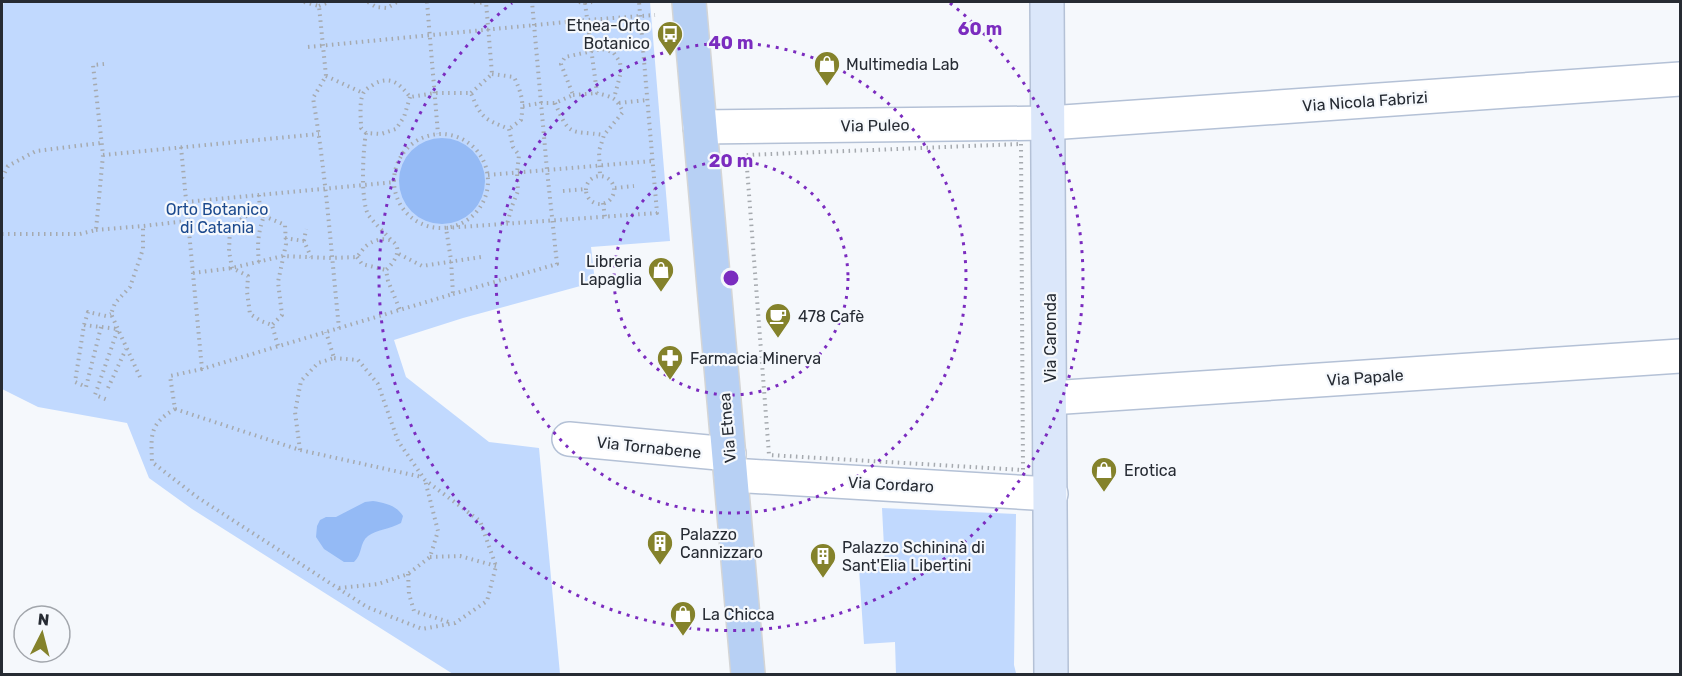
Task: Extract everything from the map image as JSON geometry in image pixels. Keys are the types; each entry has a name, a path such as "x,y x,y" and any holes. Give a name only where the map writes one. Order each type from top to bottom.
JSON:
{"main road":[{"name":"Via Caronda","path":"1047,2 1051,675"},
{"name":"Via Etnea","path":"675,8 700,127 748,675"}],"street":[{"name":"Via Nicola Fabrizi","path":"1049,123 1680,79"},
{"name":"Via Puleo","path":"700,127 1049,123"},
{"name":"Via Papale","path":"1050,398 1680,356"},
{"name":"Via Tornabene","path":"568,439 730,465"},
{"name":"Via Cordaro","path":"730,465 1051,494"}],"path":[{"path":"304,2 319,6 329,2"},
{"path":"368,2 375,7 387,8 397,2"},
{"path":"427,2 438,134"},
{"path":"474,2 486,2 492,74"},
{"path":"175,409 170,376 202,369 557,264 532,2"},
{"path":"579,2 592,2"},
{"path":"446,228 460,224 473,216 488,190 488,175 484,161 476,150 465,141 452,135 438,134 424,137 412,145 402,155 396,168 396,193 406,212 424,225 446,228 657,213 639,2"},
{"path":"585,3 597,93"},
{"path":"319,6 326,76 313,98 319,134 339,328"},
{"path":"308,47 640,16 675,8"},
{"path":"573,95 561,64 565,57 602,49 613,52 620,62 621,72 614,98"},
{"path":"96,230 103,155 93,65 104,64"},
{"path":"410,97 435,93 471,93 492,74 514,77 521,91 523,106 521,120 509,129"},
{"path":"326,76 363,93"},
{"path":"391,80 401,85 410,97 404,117 396,129 381,134 366,133 361,128 361,103 363,93 367,88 379,82 391,80"},
{"path":"471,93 479,112 492,122 509,129"},
{"path":"523,106 541,103 555,104 573,95 597,93 614,98 623,112 604,135 599,151 600,175"},
{"path":"619,103 647,100"},
{"path":"555,104 567,128 574,132 604,135"},
{"path":"507,224 518,190 519,155 513,147 509,129"},
{"path":"366,133 363,148 368,215 397,246 399,254 386,270"},
{"path":"103,155 319,134"},
{"path":"2,178 8,166 36,151 101,144"},
{"path":"769,455 746,155 1021,144 1023,470"},
{"path":"181,147 202,369"},
{"path":"488,175 653,161"},
{"path":"600,175 611,180 615,192 611,200 595,203 591,201 586,189 589,181 600,175"},
{"path":"186,202 395,182"},
{"path":"615,188 634,186"},
{"path":"563,191 586,189"},
{"path":"259,195 260,211 264,216 285,225 286,244 278,282 282,315 272,324"},
{"path":"603,203 605,217"},
{"path":"232,268 229,250 230,228 260,211"},
{"path":"260,262 257,246 264,216"},
{"path":"2,234 80,234 96,230 187,221"},
{"path":"140,377 111,314 115,303 130,287 143,249 143,226"},
{"path":"446,228 453,294"},
{"path":"306,229 304,241 311,257"},
{"path":"285,237 304,241"},
{"path":"193,273 232,268 283,256 357,257 367,245 380,240 392,241"},
{"path":"399,254 422,266 481,257"},
{"path":"357,257 362,264 386,270"},
{"path":"232,268 248,276 247,292 250,314 261,321 272,324"},
{"path":"386,270 400,310"},
{"path":"101,327 86,387 75,382 88,312 106,316 111,314"},
{"path":"272,324 278,346"},
{"path":"84,325 118,329"},
{"path":"108,400 95,395 118,329"},
{"path":"326,332 334,358"},
{"path":"108,388 126,348"},
{"path":"300,450 295,412 301,381 318,363 334,358 358,360 378,384 398,441 424,478 480,521 496,566 487,601 455,623 422,628 367,607 197,497 152,462 151,437 160,418 175,409 300,450 424,478"},
{"path":"338,588 378,584 408,574 430,557 438,531 424,478"},
{"path":"430,557 460,556 496,566"},
{"path":"408,574 409,594 414,611 455,623"}],"green space":[{"name":"Orto Botanico di Catania","path":"4,2 650,2 670,241 591,247 595,282 463,318 394,340 406,377 489,442 539,448 560,674 453,674 192,509 149,478 127,423 38,407 2,389 2,9"},
{"path":"882,508 1016,514 1014,665 1016,673 896,674 895,642 864,644 859,569 885,567"}],"shaded area":[{"path":"442,138 459,141 478,157 482,164 485,181 482,198 466,217 459,221 442,224 425,221 406,205 402,198 399,181 402,164 418,145 425,141"},
{"path":"373,501 397,509 403,516 401,523 368,536 354,562 344,562 324,549 316,537 320,520 326,517 336,517 365,502"}],"place":[{"name":"Etnea-Orto Botanico","path":"670,57"},
{"name":"Multimedia Lab","path":"827,87"},
{"name":"Libreria Lapaglia","path":"661,293"},
{"name":"478 Cafè","path":"778,339"},
{"name":"Farmacia Minerva","path":"670,381"},
{"name":"Erotica","path":"1104,493"},
{"name":"Palazzo Cannizzaro","path":"660,566"},
{"name":"Palazzo Schininà di Sant'Elia Libertini","path":"823,579"},
{"name":"La Chicca","path":"683,637"}]}
